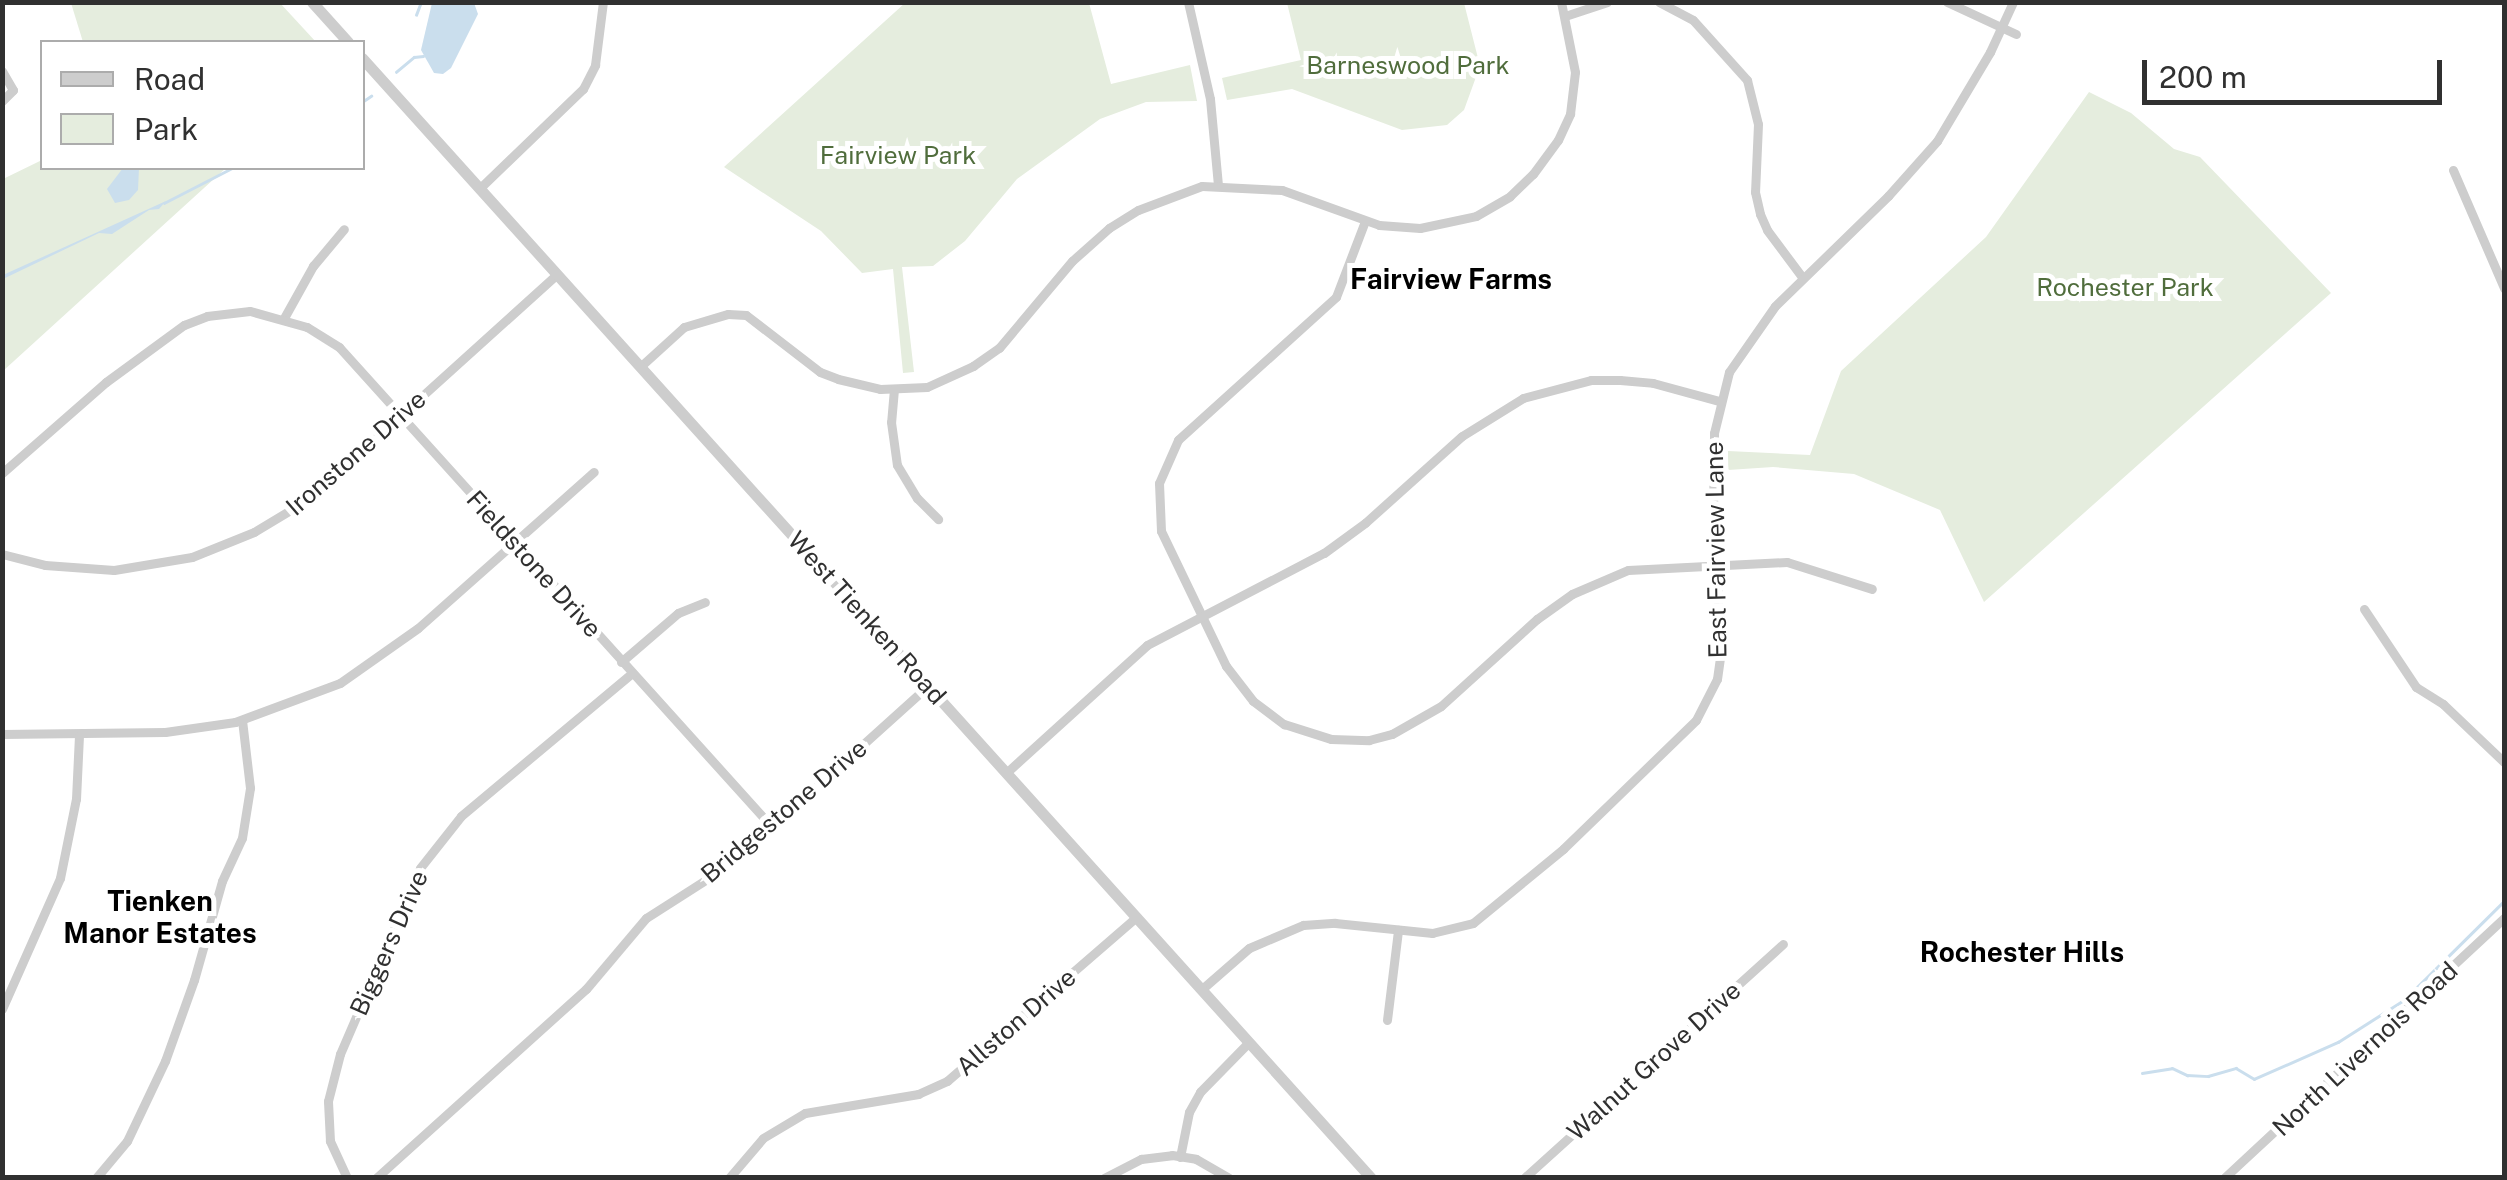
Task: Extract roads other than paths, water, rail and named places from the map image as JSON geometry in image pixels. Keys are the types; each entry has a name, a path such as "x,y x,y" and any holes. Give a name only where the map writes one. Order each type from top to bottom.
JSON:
{"street":[{"path":"312,2 346,40"},
{"path":"480,188 583,89 595,66 603,2"},
{"path":"1188,2 1210,100 1218,186"},
{"path":"641,366 684,327 712,316 746,316 820,372 862,386 927,387 973,366 999,348 1072,261 1109,228 1178,193 1218,186 1282,190 1366,221 1406,228 1450,224 1489,210 1533,174 1558,140 1574,95 1573,51 1562,2"},
{"path":"1564,16 1607,2"},
{"path":"1659,2 1693,20 1747,80 1758,124 1755,192 1760,214 1802,278"},
{"path":"1947,2 2016,34"},
{"name":"East Fairview Lane","path":"1202,989 1249,948 1303,925 1335,923 1432,933 1454,929 1492,911 1667,753 1696,720 1717,679 1721,651 1714,433 1720,401 1748,340 1802,278 1888,196 1938,141 2013,2"},
{"name":"West Tienken Road","path":"365,61 1371,1178"},
{"path":"2,71 12,90 2,101"},
{"path":"2453,170 2504,288"},
{"path":"1366,221 1336,298 1178,440 1159,484 1161,531 1226,666 1240,687 1284,724 1331,739 1369,740 1392,734 1441,706 1537,619 1599,580 1628,570 1717,562 1806,565 1872,589"},
{"path":"2,473 106,382 184,325 207,316 250,311 284,318 314,266 344,229"},
{"name":"Ironstone Drive","path":"2,554 45,565 114,570 192,557 282,517 401,416 557,274"},
{"name":"Fieldstone Drive","path":"284,318 339,347 772,827"},
{"path":"1006,773 1147,645 1324,554 1365,523 1462,436 1523,398 1592,380 1620,380 1652,383 1720,401"},
{"path":"894,389 891,422 897,465 918,498 938,519"},
{"path":"2,734 165,732 242,720 340,683 418,628 594,472"},
{"path":"621,662 660,626 705,602"},
{"path":"2364,609 2416,687 2443,704 2504,762"},
{"name":"Biggers Drive","path":"346,1178 330,1141 328,1101 340,1054 420,868 462,816 632,674"},
{"name":"Bridgestone Drive","path":"376,1178 586,989 646,918 729,864 928,686"},
{"path":"96,1178 127,1141 165,1061 194,980 222,880 242,838 250,788 242,720"},
{"path":"2,1009 24,969 60,878 76,799 80,736"},
{"name":"Allston Drive","path":"729,1178 763,1138 805,1113 918,1094 947,1081 1136,917"},
{"name":"North Livernois Road","path":"2224,1178 2504,918"},
{"path":"1387,1020 1398,930"},
{"name":"Walnut Grove Drive","path":"1524,1178 1783,944"},
{"path":"1180,1157 1189,1112 1200,1092 1249,1042"},
{"path":"1104,1178 1141,1159 1180,1157 1196,1159 1229,1178"}],"water":[{"path":"432,3 474,3 478,14 451,68 443,74 434,73 421,50"},
{"path":"121,170 139,170 138,190 129,200 115,203 107,189"},
{"path":"166,201 159,209 149,210 112,234 99,233 3,279 3,275"}],"waterway":[{"path":"416,15 421,2"},
{"path":"396,72 414,57 423,56"},
{"path":"365,100 371,96"},
{"path":"164,203 228,170"},
{"path":"2142,1073 2172,1068 2187,1075 2208,1076 2236,1068 2254,1079 2338,1042 2404,1000 2504,901"}],"district":[{"name":"Fairview Farms","path":"1451,279"},
{"name":"Tienken Manor Estates","path":"160,917"},
{"name":"Rochester Hills","path":"2022,952"}],"park label":[{"name":"Barneswood Park","path":"1408,65"},
{"name":"Fairview Park","path":"898,155"},
{"name":"Rochester Park","path":"2125,287"}]}
